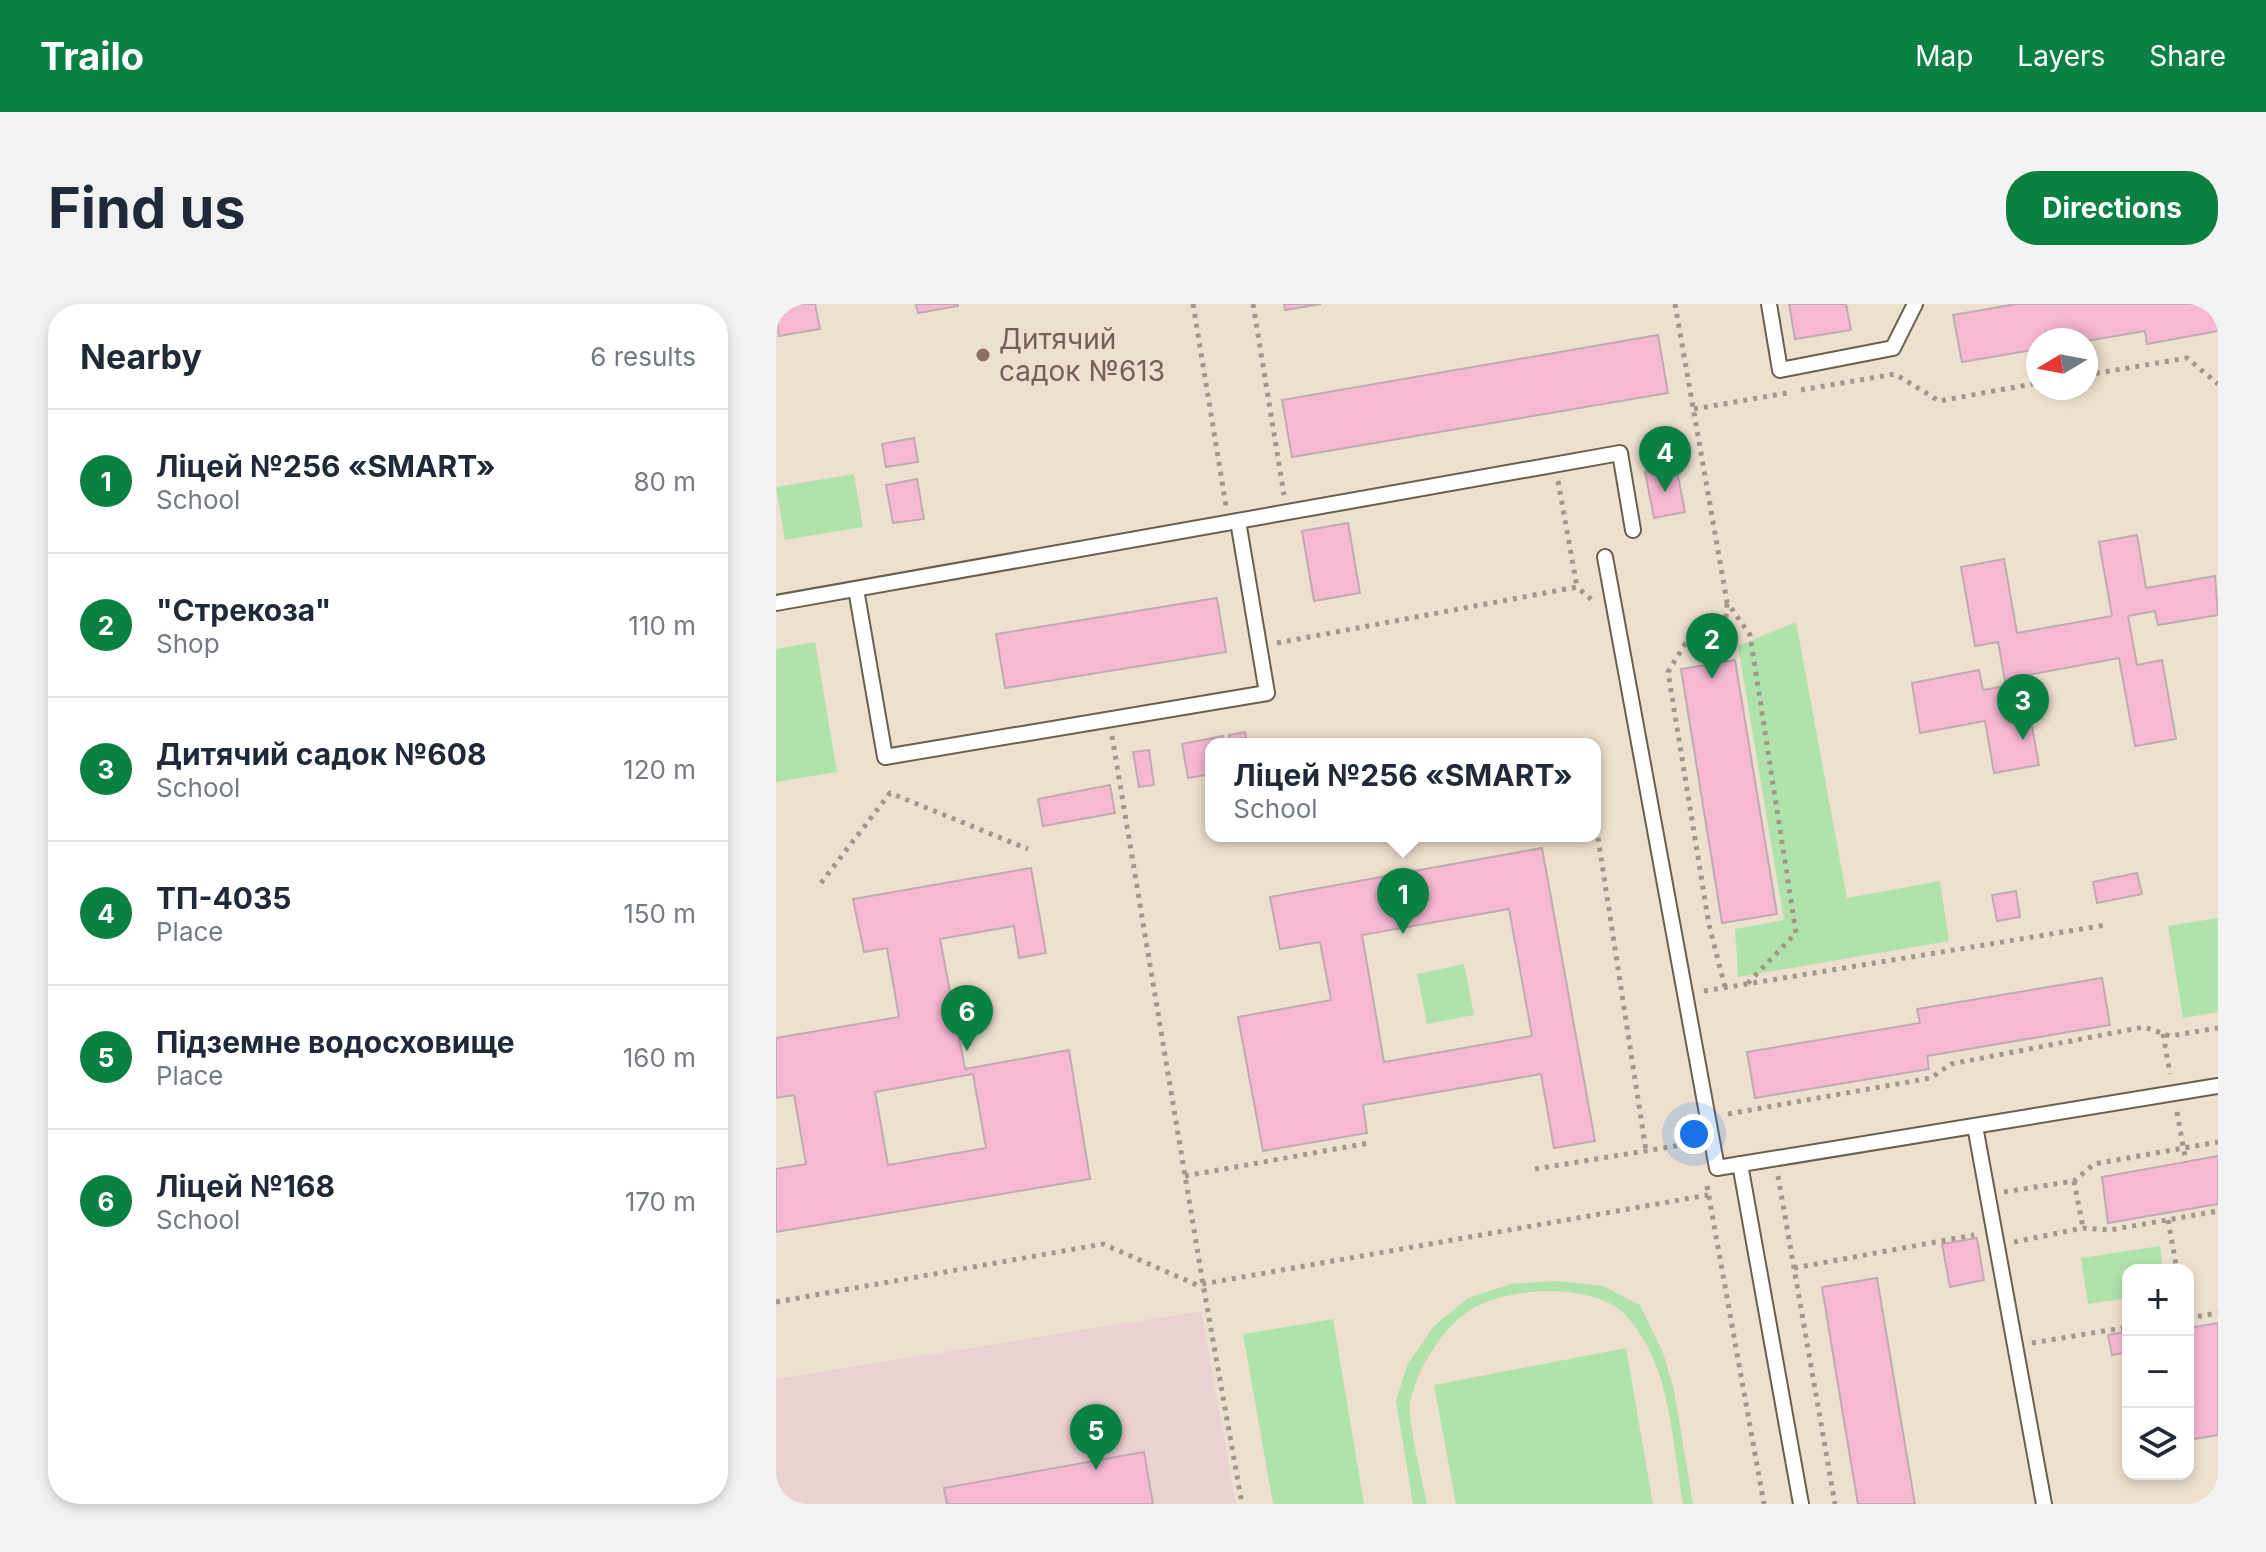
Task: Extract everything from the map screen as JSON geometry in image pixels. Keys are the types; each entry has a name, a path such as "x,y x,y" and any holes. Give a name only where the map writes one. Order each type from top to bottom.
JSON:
{"lane":[{"path":"1769,304 1780,370 1893,348 1915,304"},
{"path":"776,603 1620,453 1633,530"},
{"path":"856,589 885,757 1267,693 1234,522"},
{"path":"1605,557 1717,1168 2218,1086"},
{"path":"1975,1126 2044,1504"},
{"path":"1740,1164 1801,1504"}],"path":[{"path":"1193,304 1234,522"},
{"path":"1253,304 1287,512"},
{"path":"1675,304 1727,602 1725,633 1685,644 1668,672 1709,925 1725,987"},
{"path":"2098,373 2187,358 2218,384"},
{"path":"1694,409 1895,374 1939,401 2026,385"},
{"path":"1555,464 1577,587 1595,603"},
{"path":"1259,646 1577,587"},
{"path":"1727,602 1750,635 1796,933 1747,984"},
{"path":"1109,719 1242,1504"},
{"path":"821,883 890,793 1028,849"},
{"path":"1599,842 1646,1151"},
{"path":"1686,994 2106,925"},
{"path":"1535,1169 1699,1142 1695,1120 1931,1078 1951,1064 2144,1027 2170,1036 2218,1028"},
{"path":"1988,1195 2074,1181 2094,1164 2218,1142"},
{"path":"1185,1176 1369,1143"},
{"path":"1775,1159 1835,1504"},
{"path":"2074,1181 2083,1228"},
{"path":"1706,1182 1764,1504"},
{"path":"776,1302 1103,1244 1197,1285 1708,1195"},
{"path":"1794,1268 2083,1228 2110,1230 2218,1211"},
{"path":"2168,1219 2176,1264"},
{"path":"2194,1317 2218,1313"},
{"path":"2015,1345 2122,1328"}],"shaded area":[{"path":"1201,1311 1236,1504 776,1504 776,1379"}],"green space":[{"path":"854,474 863,527 785,540 776,487"},
{"path":"1796,622 1847,898 1940,881 1949,941 1738,977 1735,929 1784,920 1738,646"},
{"path":"815,642 837,772 776,782 776,649"},
{"path":"2218,918 2218,1012 2183,1018 2168,926"},
{"path":"1464,964 1474,1015 1427,1024 1417,974"},
{"path":"2160,1246 2162,1264 2122,1264 2122,1299 2088,1304 2081,1258"},
{"path":"1557,1281 1603,1286 1640,1305 1663,1353 1674,1390 1693,1504 1683,1504 1666,1397 1652,1357 1638,1332 1623,1313 1606,1302 1569,1292 1548,1291 1507,1296 1474,1308 1452,1325 1433,1349 1419,1375 1410,1402 1413,1436 1427,1504 1413,1504 1396,1401 1407,1365 1434,1326 1468,1298 1511,1284"},
{"path":"1333,1319 1364,1504 1273,1504 1243,1334"},
{"path":"1626,1348 1653,1504 1456,1504 1434,1385"}],"building":[{"path":"776,304 815,304 820,329 779,336"},
{"path":"916,304 958,304 958,306 918,313"},
{"path":"1284,304 1321,304 1285,310"},
{"path":"1789,304 1846,304 1851,330 1795,339"},
{"path":"2016,304 2218,304 2218,331 2147,344 2145,331 2098,339 2098,328 2026,328 2026,351 1962,362 1953,315"},
{"path":"1658,335 1668,393 1292,457 1282,400"},
{"path":"914,438 918,462 886,467 882,444"},
{"path":"1676,466 1685,512 1654,518 1645,472"},
{"path":"917,479 924,519 893,523 886,485"},
{"path":"1348,523 1360,593 1314,601 1302,531"},
{"path":"2137,535 2146,588 2215,576 2218,615 2158,625 2155,611 2128,616 2137,665 2162,660 2176,739 2135,746 2119,658 2023,676 2039,765 1994,773 1985,721 1920,733 1912,683 1979,670 1983,690 2006,686 1998,642 1975,646 1961,567 2004,559 2017,633 2112,616 2099,542"},
{"path":"1217,598 1226,652 1005,688 996,634"},
{"path":"1735,660 1777,914 1722,923 1681,669"},
{"path":"1245,732 1246,738 1229,738 1229,735"},
{"path":"1205,740 1205,775 1188,778 1182,744"},
{"path":"1149,750 1154,785 1139,787 1133,752"},
{"path":"1110,785 1115,813 1043,826 1038,799"},
{"path":"1542,848 1595,1141 1554,1148 1541,1074 1363,1105 1367,1133 1263,1151 1238,1017 1331,1000 1320,942 1280,949 1270,897","holes":["1509,909 1532,1036 1384,1062 1362,935"]},
{"path":"1031,868 1046,953 1019,958 1014,926 940,939 965,1069 1069,1050 1090,1179 776,1232 776,1169 806,1164 794,1095 776,1098 776,1038 899,1017 887,948 864,952 853,899","holes":["973,1074 986,1148 888,1165 875,1092"]},
{"path":"2137,873 2142,894 2097,903 2093,882"},
{"path":"2016,891 2020,917 1997,921 1992,895"},
{"path":"2102,978 2110,1025 1927,1056 1929,1069 1755,1098 1747,1052 1920,1023 1917,1009"},
{"path":"2218,1156 2218,1204 2108,1223 2102,1177"},
{"path":"1977,1238 1984,1280 1950,1287 1942,1244"},
{"path":"1877,1278 1915,1504 1858,1504 1845,1427 1822,1287"},
{"path":"2218,1323 2218,1435 2194,1439 2194,1336 2194,1327"},
{"path":"2122,1332 2122,1353 2112,1355 2108,1335"},
{"path":"1144,1452 1153,1504 947,1504 944,1488"}],"place":[{"name":"Дитячий садок №613","path":"983,355"},
{"name":"ТП-4035","path":"1665,492"},
{"name":"\"Стрекоза\"","path":"1712,679"},
{"name":"Дитячий садок №608","path":"2023,740"},
{"name":"Ліцей №256 «SMART»","path":"1403,934"},
{"name":"Ліцей №168","path":"967,1051"},
{"name":"Підземне водосховище","path":"1096,1470"}]}
